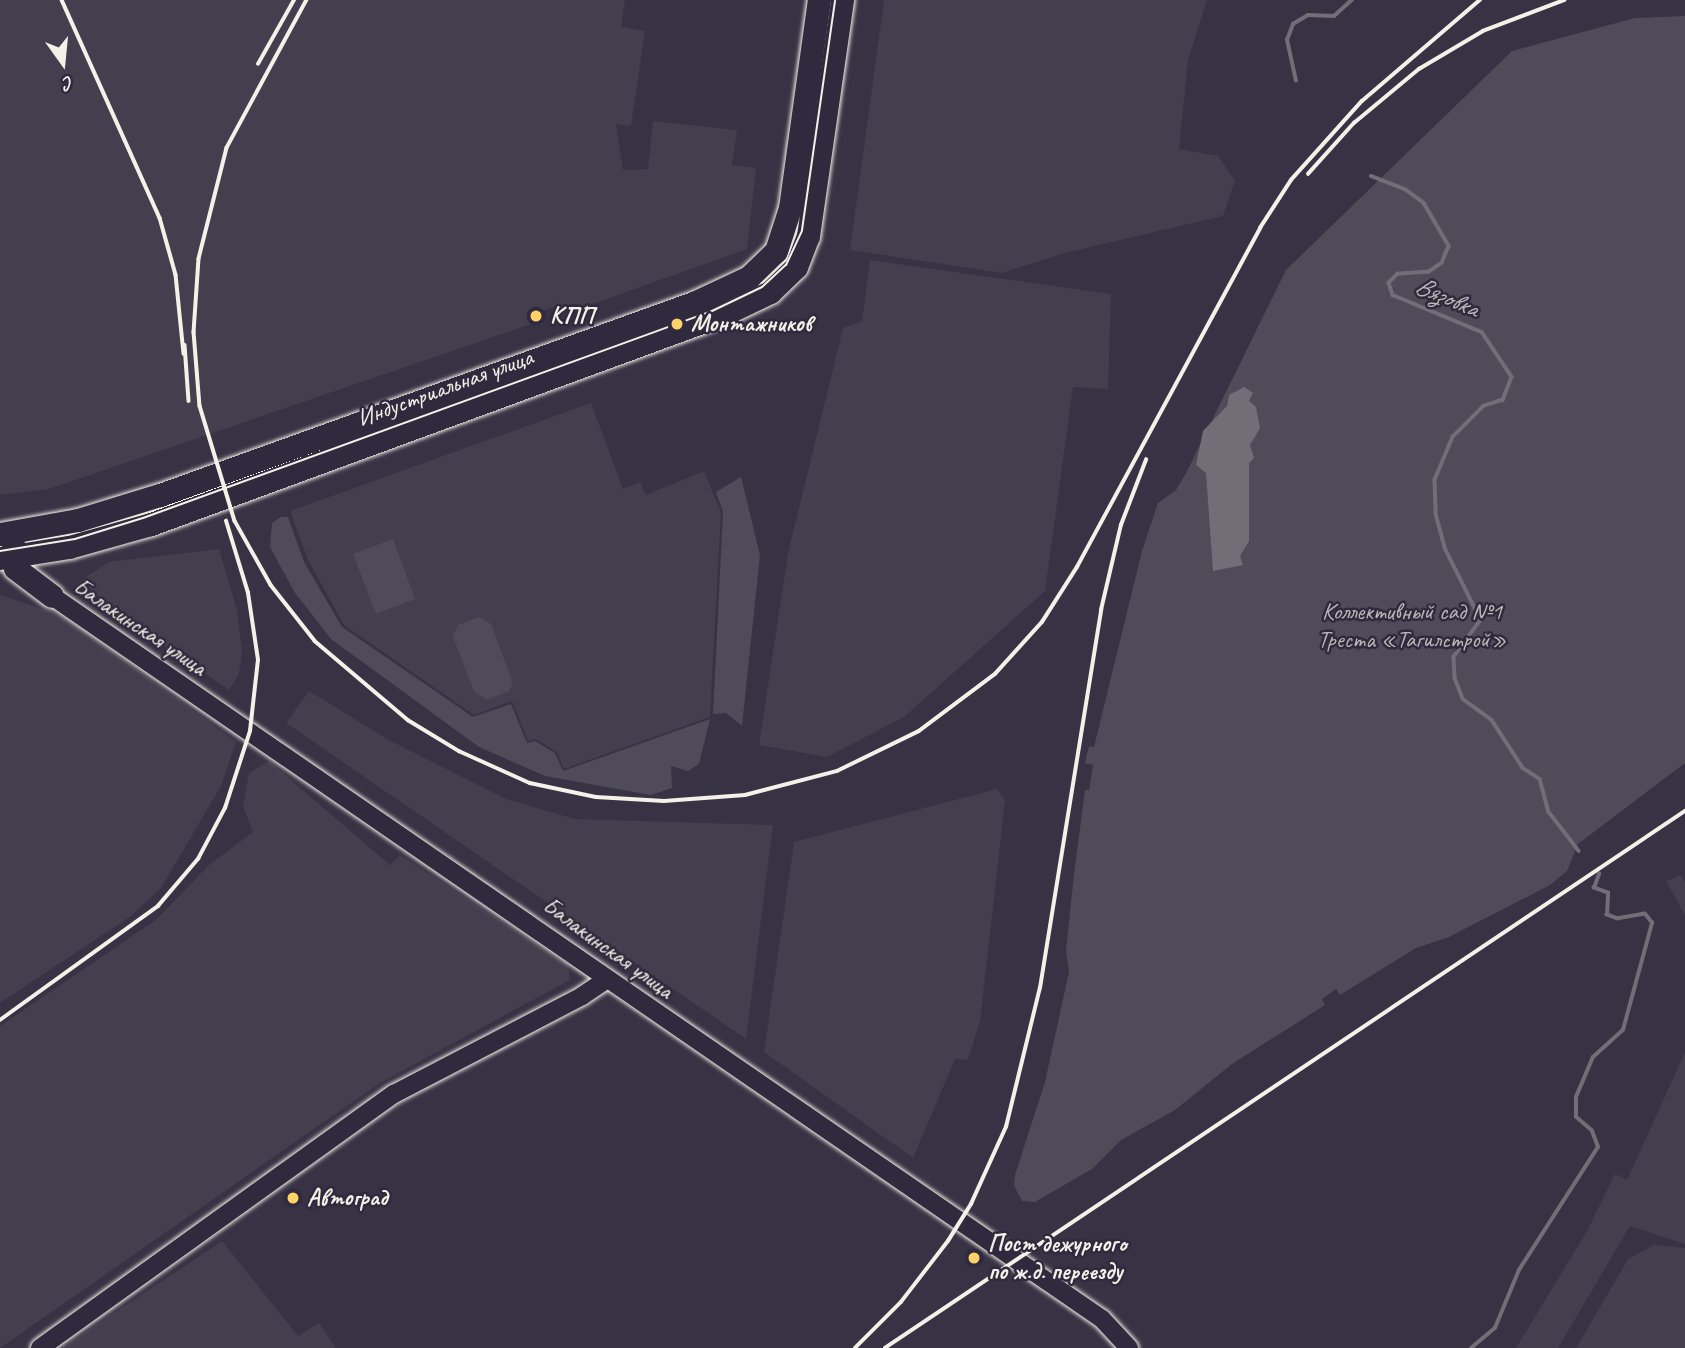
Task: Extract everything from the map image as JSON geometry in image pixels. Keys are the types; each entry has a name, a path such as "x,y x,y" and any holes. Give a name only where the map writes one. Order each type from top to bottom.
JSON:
{"main road":[{"name":"Индустриальная улица","path":"0,534 49,526 160,495 696,302 749,277 776,251 790,208 819,0"},
{"name":"Индустриальная улица","path":"6,557 43,552 170,517 713,318 770,292 796,267 808,236 842,0"},
{"path":"49,526 18,537 6,557 22,575 52,596"},
{"path":"43,552 42,574 52,596"}],"street":[{"name":"Балакинская улица","path":"52,596 529,921 607,979 1102,1320 1129,1348"},
{"path":"40,1348 394,1094 582,996 607,979"}],"shaded area":[{"path":"0,0 625,0 621,27 645,31 631,126 616,124 623,170 648,169 653,121 737,130 732,165 756,168 747,249 567,313 560,305 542,311 542,325 531,324 49,489 0,495"},
{"path":"884,0 1207,0 1188,60 1179,149 1218,156 1235,181 1223,216 1065,253 1002,273 850,250"},
{"path":"870,260 1111,294 1108,389 1073,387 1045,591 904,717 827,757 759,745 788,553 843,328 862,321"},
{"path":"1244,387 1253,393 1249,401 1256,407 1260,428 1250,445 1254,458 1249,463 1249,541 1240,556 1243,565 1213,571 1206,473 1196,465 1203,431 1227,406 1229,395"},
{"path":"591,403 623,489 640,482 646,495 704,471 721,513 710,717 564,769 557,752 536,739 528,741 512,701 474,715 344,625 308,560 290,511"},
{"path":"219,549 237,610 242,651 239,674 229,690 76,584 108,562"},
{"path":"0,595 55,613 76,625 236,742 221,786 161,888 131,916 0,1003"},
{"path":"309,691 389,740 506,799 575,819 773,825 746,1039 286,723"},
{"path":"269,761 390,865 400,855 568,965 570,980 380,1083 0,1348 0,1026 157,919 209,865 253,832 243,806 249,773"},
{"path":"997,789 1005,801 980,1021 968,1060 955,1059 913,1158 764,1052 794,842"},
{"path":"1681,875 1685,883 1685,915 1666,881"},
{"path":"1685,1052 1685,1244 1630,1226 1558,1348 1516,1348 1587,1231 1615,1174 1627,1180"},
{"path":"222,1241 298,1336 319,1323 336,1348 62,1348"},
{"path":"1654,1245 1685,1248 1685,1348 1576,1348 1628,1259"}],"green space":[{"name":"Коллективный сад №1 Треста «Тагилстрой»","path":"1685,16 1685,763 1578,844 1567,871 1550,885 1449,937 1416,948 1340,995 1336,989 1322,999 1325,1005 1232,1064 1175,1110 1121,1140 1092,1169 1035,1202 1022,1201 1014,1185 1015,1175 1045,1082 1069,972 1066,951 1074,874 1085,790 1089,790 1093,765 1085,763 1089,746 1094,747 1142,551 1158,503 1176,490 1186,473 1286,270 1512,51 1635,18"},
{"path":"741,477 760,555 742,726 726,713 713,714 723,512 716,492"},
{"path":"281,517 288,517 304,562 342,627 473,717 511,704 527,743 535,741 555,753 563,771 710,719 699,764 688,771 671,766 672,788 651,795 545,776 479,747 331,639 295,593 270,547 272,523"},
{"path":"393,539 415,599 376,614 353,554"},
{"path":"479,617 491,624 513,683 509,691 487,700 474,691 453,637 458,625"}],"waterway":[{"name":"Вязовка","path":"1296,81 1287,40 1293,24 1308,15 1334,16 1352,0"},
{"name":"Вязовка","path":"1371,176 1405,189 1424,203 1449,246 1442,263 1429,272 1398,274 1389,283 1393,295 1482,332 1512,377 1503,400 1484,406 1453,437 1435,480 1436,514 1445,548 1481,620 1454,657 1455,678 1463,699 1492,720 1523,768 1540,779 1549,812 1579,851"},
{"path":"1471,1348 1495,1328 1519,1270 1598,1147 1592,1131 1576,1117 1576,1097 1593,1057 1623,1030 1652,923 1645,914 1618,919 1607,915 1608,893 1594,888 1599,874"}],"tram line":[{"path":"0,551 75,539 143,518 712,311 762,287 786,265 802,230 835,0"}],"railway":[{"path":"62,0 160,218 176,275 184,354"},
{"path":"258,64 294,0"},
{"path":"307,0 227,148 199,259 194,332 200,406 235,521 271,585 315,641 408,720 459,751 530,783 596,797 664,801 745,795 837,771 919,731 995,674 1042,622 1077,567 1260,228 1291,180 1362,101 1480,0"},
{"path":"1308,174 1354,123 1419,69 1483,31 1564,0"},
{"path":"185,345 189,401"},
{"path":"855,1348 901,1302 948,1241 971,1204 1006,1127 1040,988 1101,610 1121,525 1146,460"},
{"path":"0,1020 158,906 198,859 225,808 250,731 258,660 248,593 226,521"},
{"path":"885,1348 1685,811"}],"place":[{"name":"КПП","path":"536,316"},
{"name":"Монтажников","path":"677,324"},
{"name":"Автоград","path":"293,1198"},
{"name":"Пост дежурного по ж.д. переезду","path":"974,1258"}]}
